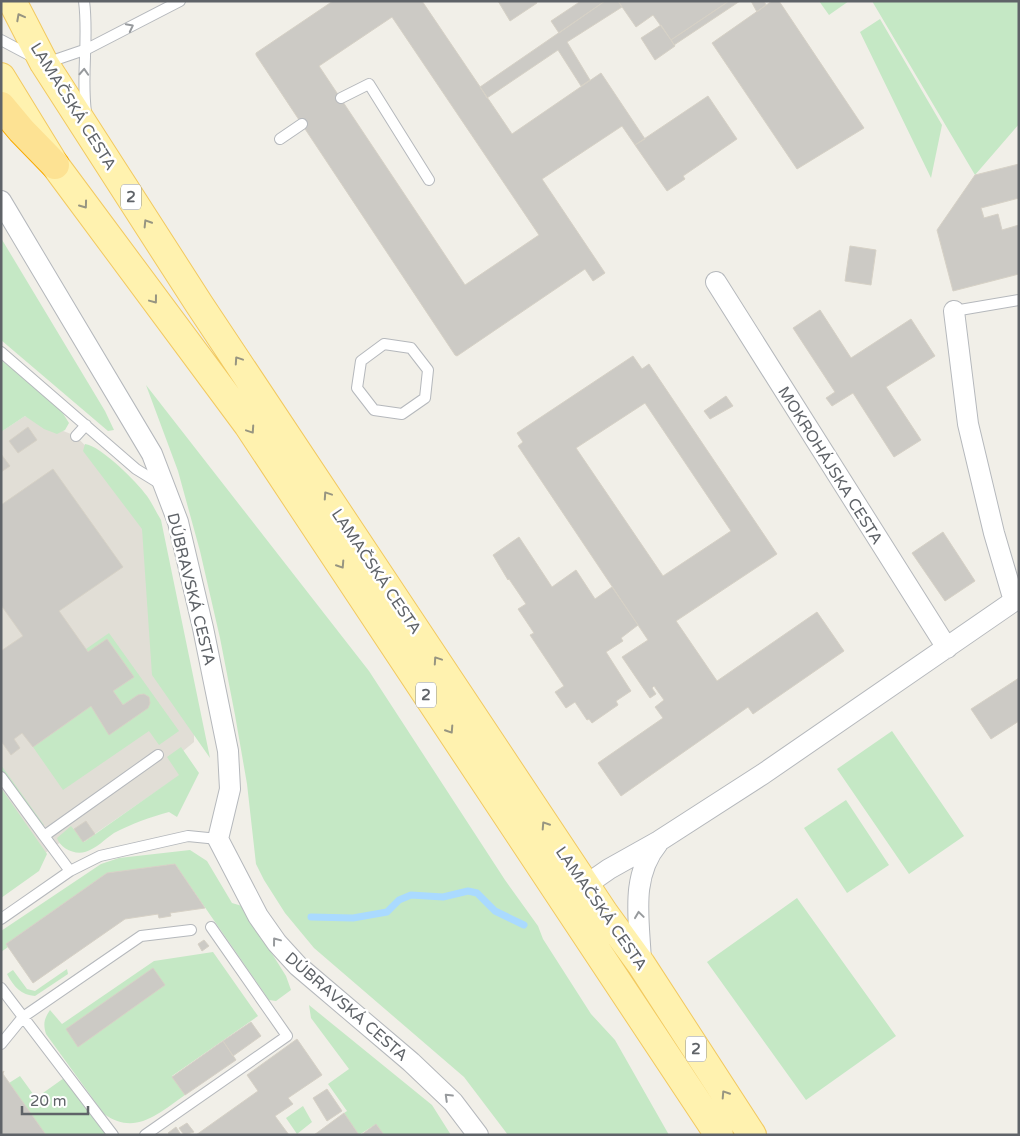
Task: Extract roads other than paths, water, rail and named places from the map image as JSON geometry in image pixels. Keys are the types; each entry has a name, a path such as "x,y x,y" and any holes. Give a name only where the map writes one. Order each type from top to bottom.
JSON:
{"highway":[{"path":"1,106 21,130 56,165"}],"main road":[{"name":"LAMAČSKÁ CESTA","path":"12,1 44,63 199,304 586,885 641,964 752,1135"},
{"name":"LAMAČSKÁ CESTA","path":"1,77 56,165 248,425 719,1135"},
{"path":"571,914 572,902 586,885"}],"street":[{"name":"DÚBRAVSKÁ CESTA","path":"1,201 152,454 166,488 188,556 228,751 230,789 218,839 258,916 277,943 298,966 411,1062 453,1102 478,1135"},
{"name":"MOKROHÁJSKA CESTA","path":"716,282 947,648"},
{"path":"586,885 609,869 660,841 763,774 947,648 1016,604 968,424 954,311"},
{"path":"641,964 639,884 650,853 660,841"}],"lane":[{"path":"84,1 87,49 83,88 88,129"},
{"path":"1,40 44,63 87,49 180,1"},
{"path":"341,98 369,84 429,180"},
{"path":"280,140 302,124"},
{"path":"954,311 1019,300"},
{"path":"384,344 412,348 428,370 425,398 402,414 374,410 357,388 361,360 384,344"},
{"path":"1,352 136,469 166,488"},
{"path":"76,436 86,425"},
{"path":"44,836 158,755"},
{"path":"1,777 70,870"},
{"path":"1,920 70,870 117,850 188,836 218,839"},
{"path":"145,1135 287,1036 211,927"},
{"path":"1,1044 23,1017 141,936 191,930"},
{"path":"1,988 113,1135"}],"waterway":[{"path":"311,917 353,918 387,912 399,900 411,895 443,897 468,891 477,893 495,911 524,925"}]}
